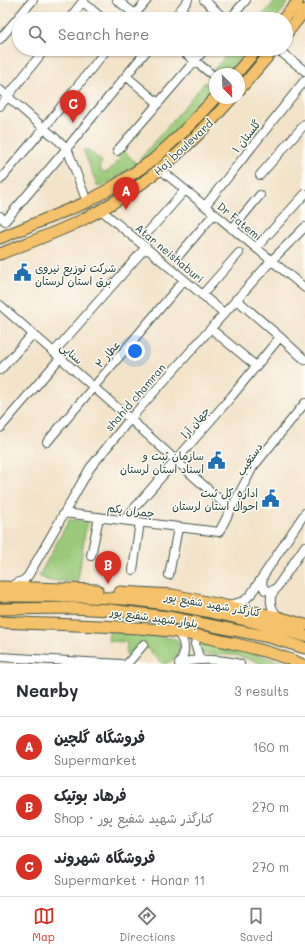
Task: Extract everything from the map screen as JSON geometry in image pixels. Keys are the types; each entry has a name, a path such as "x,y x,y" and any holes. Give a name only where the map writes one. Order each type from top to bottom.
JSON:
{"main road":[{"path":"293,20 300,7"},
{"path":"241,68 251,56"},
{"path":"245,83 268,56"},
{"name":"Haj boulevard","path":"4,236 87,202 116,185 153,160 182,133 209,104"},
{"name":"Haj boulevard","path":"0,254 81,220 124,196 161,170 184,149 226,104"},
{"path":"4,236 10,246 14,248"},
{"name":"کنارگذر شهید شفیع پور","path":"4,587 173,596 278,617 304,625"},
{"name":"بلوار شهید شفیع پور","path":"0,596 109,598 169,604 234,616 305,636"},
{"name":"بلوار شهید شفیع پور","path":"0,609 71,608 110,610 168,617 269,636 305,649"},
{"path":"0,609 41,623"},
{"path":"140,629 193,621"},
{"path":"0,622 41,623 177,632 197,635 278,654 301,664"},
{"path":"278,654 305,649"}],"street":[{"path":"23,12 33,0"},
{"path":"116,0 129,12"},
{"path":"140,12 147,0"},
{"path":"179,12 188,0"},
{"path":"204,0 217,12"},
{"path":"236,12 246,0"},
{"path":"75,12 84,1 96,12"},
{"path":"0,39 12,25"},
{"path":"0,106 39,56"},
{"path":"0,180 101,56"},
{"path":"3,219 67,148 142,56"},
{"path":"189,56 209,72"},
{"path":"117,152 199,56"},
{"path":"286,56 305,71"},
{"path":"126,76 158,104"},
{"name":"گلستان ۱","path":"205,206 305,80"},
{"path":"0,90 67,148 87,202"},
{"path":"260,175 305,124"},
{"name":"Dr Fatemi","path":"161,170 305,288"},
{"path":"149,231 184,190"},
{"path":"256,248 305,194"},
{"path":"232,228 260,195"},
{"name":"Atar neishaburi","path":"101,210 224,313"},
{"path":"180,254 214,214"},
{"name":"shahid chamran","path":"4,587 24,580 36,562 90,468 130,419 236,299 305,227"},
{"path":"54,352 146,247"},
{"path":"202,295 239,253"},
{"name":"عطار ۲","path":"47,442 184,280"},
{"path":"236,299 303,355"},
{"name":"سنایی","path":"0,305 231,510"},
{"path":"216,333 256,366"},
{"path":"0,370 33,334"},
{"name":"جهان آرا","path":"124,520 176,461 280,337"},
{"path":"0,428 60,358"},
{"name":"دستغیب","path":"219,532 254,467 305,403"},
{"name":"چمران یکم","path":"64,513 219,532"},
{"path":"226,606 244,601 251,594 305,513"},
{"path":"91,556 99,517"},
{"path":"132,570 140,522"},
{"path":"169,575 178,528"},
{"path":"278,617 270,603 271,596 305,546"},
{"path":"36,562 33,579 38,586 43,588"},
{"path":"263,576 262,584 265,590 270,591 276,589"},
{"path":"177,632 182,640 185,652 179,664"},
{"path":"197,635 194,644 200,660"},
{"path":"127,664 144,644"},
{"path":"0,657 37,661 121,664"},
{"path":"179,664 200,660 234,662 240,664"}],"green space":[{"path":"276,0 288,0 281,12 265,12"},
{"path":"226,56 242,56 232,68 215,68"},
{"path":"205,82 209,86 209,94 179,128 141,163 139,160"},
{"path":"122,149 137,164 103,186 98,187 84,150 88,150 102,162 100,166 103,172 108,172 120,159 117,155"},
{"path":"69,520 88,521 78,581 49,581 39,576"},
{"path":"109,630 176,639 179,642 178,654 167,663 163,664 147,649 147,647 130,656 126,654 127,642 108,641"},
{"path":"200,640 288,664 260,664 235,655 200,654 197,645"}],"place":[{"name":"فروشگاه شهروند","path":"73,123"},
{"name":"فروشگاه گلچین","path":"126,210"},
{"name":"شرکت توزیع نیروی برق استان لرستان","path":"22,273"},
{"name":"سازمان ثبت و اسناد استان لرستان","path":"217,461"},
{"name":"اداره کل ثبت احوال استان لرستان","path":"271,498"},
{"name":"فرهاد بوتیک","path":"108,584"}]}
